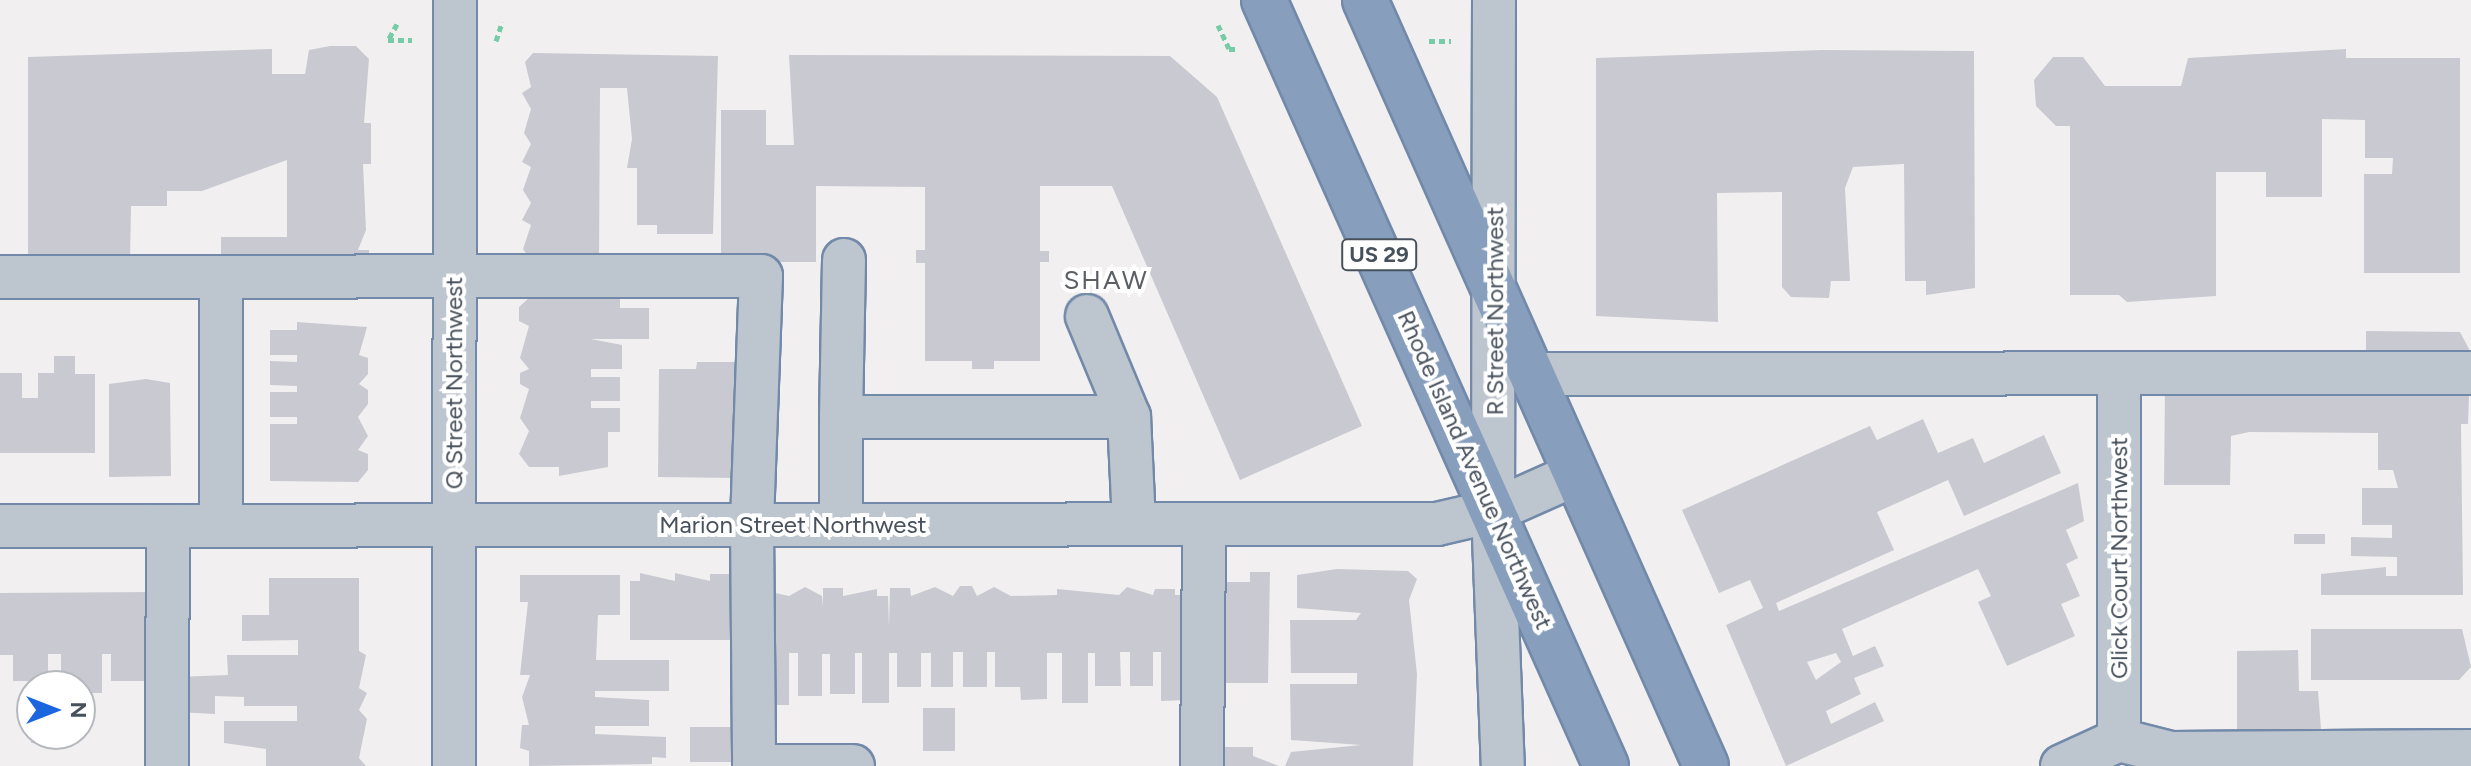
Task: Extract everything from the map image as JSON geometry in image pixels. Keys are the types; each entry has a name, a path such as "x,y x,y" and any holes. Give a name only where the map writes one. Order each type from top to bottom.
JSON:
{"highway":[{"name":"Rhode Island Avenue Northwest","path":"1264,0 1606,766"},
{"path":"1365,0 1706,766"}],"street":[{"name":"Q Street Northwest","path":"454,766 455,0"},
{"name":"R Street Northwest","path":"1494,0 1496,296 1493,511 1503,766"},
{"path":"841,524 844,260"},
{"path":"0,277 761,276 752,525 754,766 853,766"},
{"path":"221,279 221,526"},
{"path":"1087,316 1129,417 1134,524"},
{"path":"1530,374 2119,376 2471,373"},
{"name":"Glick Court Northwest","path":"2119,376 2119,740"},
{"path":"841,417 1129,417"},
{"name":"Marion Street Northwest","path":"0,526 1437,524 1493,511 1576,474"},
{"path":"1202,766 1204,524"},
{"path":"167,766 168,526"},
{"path":"2062,766 2119,740 2171,753 2471,751"}],"path":[{"path":"397,24 388,40 417,40"},
{"path":"1426,41 1458,41"}],"building":[{"path":"356,46 369,59 364,123 371,123 371,164 363,164 366,230 358,250 369,250 369,274 221,274 221,237 287,237 287,160 202,191 167,191 167,206 131,206 130,262 28,262 28,57 272,49 272,74 305,74 309,50"},
{"path":"2346,49 2346,58 2460,58 2460,273 2364,273 2364,174 2392,174 2393,158 2365,158 2365,120 2322,119 2322,197 2266,197 2266,172 2216,172 2216,296 2127,302 2119,295 2070,295 2070,126 2056,126 2036,106 2034,80 2053,57 2083,57 2105,86 2181,86 2188,58"},
{"path":"1823,50 1974,51 1975,288 1926,295 1926,281 1905,281 1904,164 1853,167 1845,188 1850,281 1831,281 1829,298 1791,297 1782,287 1782,192 1717,193 1718,322 1596,316 1596,58"},
{"path":"533,53 718,56 713,234 657,234 657,225 637,225 637,168 627,168 632,139 627,88 600,88 599,262 531,261 523,249 531,225 522,220 531,203 523,190 531,167 522,162 531,144 524,133 531,109 522,93 531,87 525,62"},
{"path":"789,55 1170,56 1217,97 1362,426 1240,480 1112,186 1040,186 1040,251 1049,251 1049,262 1040,262 1040,361 994,361 994,369 972,369 972,361 925,361 925,263 916,263 916,250 925,250 925,187 816,186 816,262 721,262 721,110 766,110 766,145 794,145"},
{"path":"620,296 620,308 649,308 649,339 591,339 622,345 622,369 591,369 591,377 620,377 620,401 591,401 591,408 620,408 620,432 608,432 608,467 559,476 559,467 529,467 519,454 529,431 520,418 529,389 520,384 520,373 529,369 520,358 529,326 519,321 519,307 529,298"},
{"path":"297,322 367,327 359,355 368,358 368,374 359,384 368,390 368,404 358,417 368,436 358,450 368,454 368,470 358,482 270,481 270,424 297,424 297,417 270,417 270,392 297,392 297,386 270,385 270,361 297,362 297,355 270,355 270,330 297,330"},
{"path":"2366,331 2460,332 2469,349 2467,355 2366,355"},
{"path":"54,356 75,356 75,374 95,374 95,453 0,453 0,373 22,373 22,398 38,398 38,373 54,373"},
{"path":"697,362 736,362 735,478 658,477 659,369 696,369"},
{"path":"146,379 170,383 171,476 109,477 109,384"},
{"path":"2165,388 2462,389 2469,396 2468,424 2461,424 2463,595 2321,595 2321,574 2386,567 2386,576 2397,576 2397,557 2351,556 2351,537 2392,538 2392,525 2362,525 2362,488 2398,488 2393,470 2378,470 2378,433 2249,432 2231,436 2230,485 2164,485"},
{"path":"1923,419 1938,453 1973,438 1984,463 2044,435 2061,473 1964,516 1948,480 1877,512 1894,550 1776,603 1779,611 2078,483 2084,521 2066,530 2078,558 2066,564 2080,596 2061,604 2075,636 2007,666 1978,602 1991,596 1978,569 1842,629 1853,656 1875,646 1884,666 1854,678 1861,694 1826,711 1831,724 1875,702 1884,721 1786,766 1726,625 1763,608 1750,580 1719,593 1682,510 1870,426 1877,440","holes":["1836,653 1841,662 1816,680 1807,662"]},
{"path":"2294,534 2325,534 2325,544 2294,544"},
{"path":"1337,569 1408,571 1417,579 1409,600 1417,674 1413,766 1285,766 1291,752 1361,745 1291,740 1290,684 1357,684 1357,673 1291,673 1290,620 1356,620 1361,613 1297,608 1297,575"},
{"path":"1250,572 1270,572 1268,683 1205,683 1224,582 1250,582"},
{"path":"640,573 675,581 675,573 710,581 710,574 732,574 737,640 630,640 630,581 640,581"},
{"path":"520,575 620,575 620,615 598,615 596,660 669,660 669,691 595,691 595,697 649,700 649,726 595,726 595,734 666,737 666,758 652,757 652,764 529,766 529,751 520,748 522,725 529,725 522,697 530,675 520,675 528,602 520,602"},
{"path":"269,578 359,578 359,651 366,655 359,688 367,693 359,710 367,719 359,758 366,766 266,766 266,749 224,743 224,721 297,721 297,706 244,706 244,697 215,696 215,714 177,712 177,677 228,675 227,655 298,655 298,640 242,641 242,615 269,615"},
{"path":"960,586 972,586 977,596 994,587 1011,596 1057,595 1057,589 1119,595 1127,587 1153,595 1155,589 1175,589 1175,595 1186,595 1186,700 1161,701 1161,652 1153,652 1153,686 1130,686 1130,652 1120,652 1121,686 1095,686 1095,653 1088,653 1088,703 1062,703 1062,653 1047,653 1047,699 1021,700 1020,687 995,687 995,652 987,652 987,687 963,687 963,652 953,652 953,687 931,687 931,653 921,653 921,687 897,687 897,653 889,653 889,703 862,703 862,653 855,653 855,694 830,694 830,654 822,654 822,696 798,696 798,653 789,653 789,705 756,705 757,589 789,596 805,587 822,596 823,607 823,588 843,588 843,596 877,589 877,596 888,596 889,627 890,588 910,588 911,596 935,587 953,596"},
{"path":"153,592 146,681 111,681 111,654 102,654 102,693 96,693 96,670 61,670 61,654 48,654 48,670 16,670 16,681 13,681 13,655 0,655 0,593"},
{"path":"2311,629 2462,629 2471,667 2459,680 2311,680"},
{"path":"2298,650 2299,691 2318,691 2322,742 2237,743 2237,651"},
{"path":"923,708 955,708 955,751 923,751"},
{"path":"690,727 735,727 735,762 690,762"},
{"path":"1209,747 1253,747 1253,756 1279,766 1209,766"}],"district":[{"name":"SHAW","path":"1106,281"}]}
